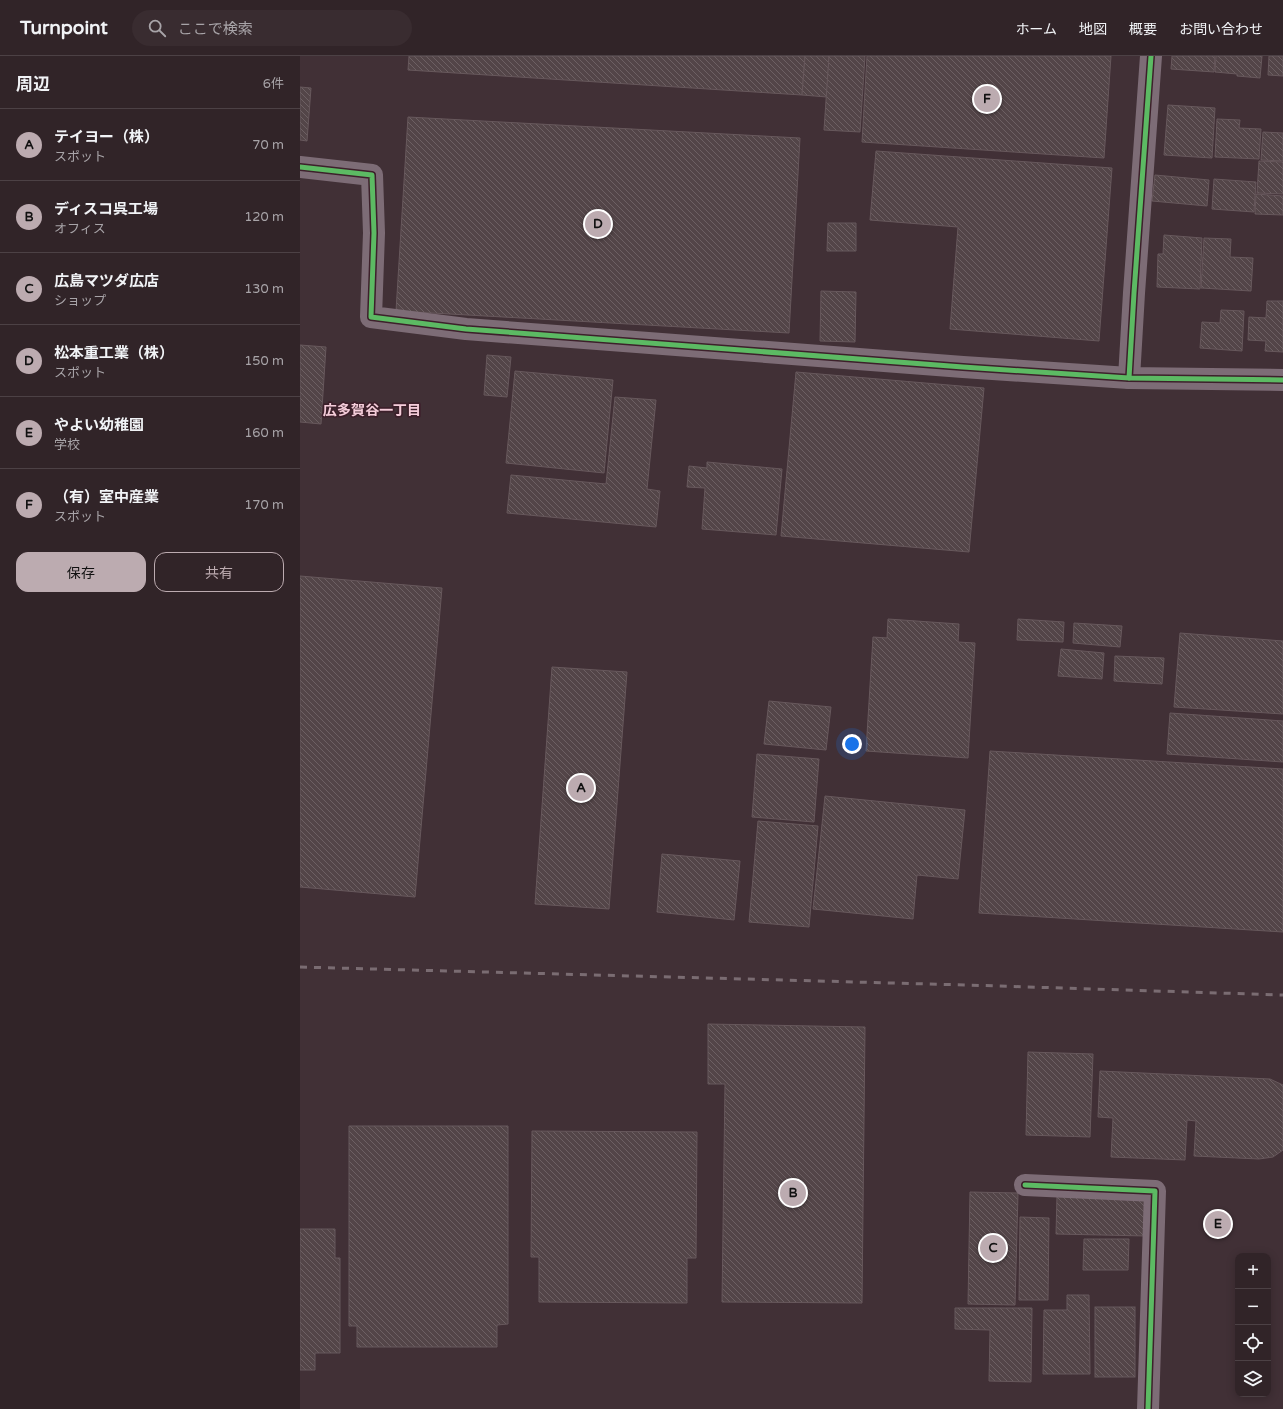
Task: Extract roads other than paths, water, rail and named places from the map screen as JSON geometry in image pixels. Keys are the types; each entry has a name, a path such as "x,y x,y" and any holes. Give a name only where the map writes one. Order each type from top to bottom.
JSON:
{"street":[{"path":"1129,378 1151,56"},
{"path":"300,167 372,175 374,233 371,317 466,329 1129,378 1283,380"},
{"path":"1025,1185 1155,1192 1148,1409"}],"railway":[{"path":"300,967 1283,995"}],"place":[{"name":"（有）室中産業","path":"987,99"},
{"name":"松本重工業（株）","path":"598,224"},
{"name":"テイヨー（株）","path":"581,788"},
{"name":"ディスコ呉工場","path":"793,1193"},
{"name":"やよい幼稚園","path":"1218,1224"},
{"name":"広島マツダ広店","path":"993,1248"}],"district":[{"name":"広多賀谷一丁目","path":"372,410"}]}
